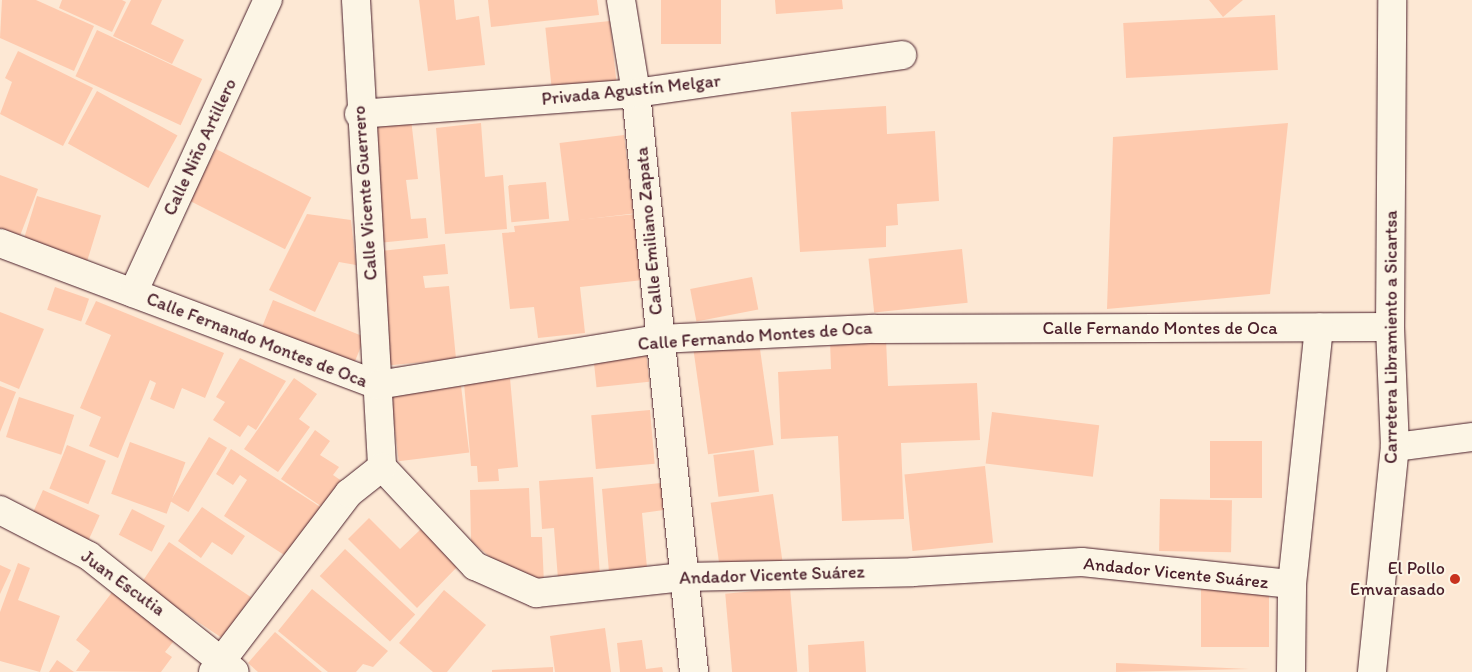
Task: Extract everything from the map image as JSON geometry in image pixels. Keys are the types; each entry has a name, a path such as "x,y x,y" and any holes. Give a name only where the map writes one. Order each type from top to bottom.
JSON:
{"street":[{"name":"Calle Niño Artillero","path":"134,293 268,0"},
{"name":"Calle Vicente Guerrero","path":"356,0 359,114 378,385"},
{"name":"Calle Emiliano Zapata","path":"621,0 636,93 659,339 694,672"},
{"name":"Carretera Libramiento a Sicartsa","path":"1372,672 1395,447 1390,327 1392,0"},
{"name":"Privada Agustín Melgar","path":"359,114 636,93 902,55"},
{"name":"Calle Fernando Montes de Oca","path":"0,243 378,385 659,339 875,329 1390,327"},
{"path":"1291,672 1292,584 1319,327"},
{"path":"224,668 349,493 382,467 378,385"},
{"path":"1395,447 1472,437"},
{"name":"Andador Vicente Suárez","path":"382,467 475,566 536,593 683,577 913,572 1082,562 1292,584"},
{"name":"Juan Escutia","path":"0,510 89,556 224,668"}],"building":[{"path":"2,0 36,0 94,26 74,71 0,38"},
{"path":"62,0 122,0 126,2 112,32 59,8"},
{"path":"131,0 162,0 151,24 184,40 172,64 113,36"},
{"path":"419,0 454,0 456,20 479,16 485,65 428,71"},
{"path":"488,0 597,0 599,15 491,27"},
{"path":"661,0 721,0 721,44 661,44"},
{"path":"775,0 842,0 843,9 776,14"},
{"path":"1209,0 1243,0 1223,17"},
{"path":"1275,15 1278,70 1126,78 1123,23"},
{"path":"610,21 616,81 552,87 545,28"},
{"path":"97,30 202,79 181,125 75,76"},
{"path":"18,51 93,88 63,146 0,114 12,82 5,78"},
{"path":"97,91 177,136 148,188 68,143"},
{"path":"886,106 887,134 935,131 939,201 897,204 898,225 886,226 886,247 800,252 791,112"},
{"path":"411,119 418,179 406,180 411,219 426,218 428,238 378,243 364,125"},
{"path":"481,123 485,177 503,175 507,229 445,234 436,128"},
{"path":"1288,123 1270,294 1107,309 1113,137"},
{"path":"624,135 634,213 569,221 559,143"},
{"path":"216,149 311,198 285,249 190,201"},
{"path":"0,175 38,189 18,241 0,234"},
{"path":"546,182 549,219 511,222 508,185"},
{"path":"37,196 101,216 86,265 22,246"},
{"path":"307,214 351,220 356,265 339,262 315,312 269,290"},
{"path":"636,214 643,280 580,287 585,333 538,338 534,307 510,309 502,233 515,232 514,226"},
{"path":"445,244 448,274 423,276 425,288 449,286 456,359 382,366 372,252"},
{"path":"962,249 968,303 874,313 869,259"},
{"path":"752,277 758,309 696,321 690,289"},
{"path":"55,287 89,299 81,321 47,310"},
{"path":"273,300 365,337 353,366 261,329"},
{"path":"96,301 224,353 205,398 182,388 174,409 150,399 156,383 150,380 118,458 89,446 101,417 80,408 111,335 85,324"},
{"path":"0,312 44,329 19,389 0,381"},
{"path":"886,339 888,386 977,383 980,440 901,443 904,519 842,521 838,436 781,439 778,372 831,369 830,341"},
{"path":"759,342 773,445 708,454 694,351"},
{"path":"646,351 649,382 597,387 593,357"},
{"path":"240,358 286,381 256,430 248,425 240,437 213,420 225,402 216,397"},
{"path":"294,378 317,394 299,419 310,427 278,472 244,449"},
{"path":"510,378 518,467 498,469 499,481 478,482 477,466 471,466 464,383"},
{"path":"0,386 16,392 0,432"},
{"path":"461,386 469,453 399,461 391,395"},
{"path":"19,397 74,415 61,455 6,437"},
{"path":"650,410 655,464 596,469 591,415"},
{"path":"992,412 1099,425 1093,477 986,464"},
{"path":"315,430 330,441 320,455 339,467 333,475 346,484 328,511 281,479"},
{"path":"209,437 227,448 188,512 170,501"},
{"path":"1210,441 1262,441 1262,498 1210,498"},
{"path":"130,442 185,462 167,514 111,494"},
{"path":"67,445 106,461 88,504 49,489"},
{"path":"231,449 325,510 292,560 224,516 247,480 240,475 233,485 216,474"},
{"path":"754,450 759,492 718,497 713,455"},
{"path":"985,466 993,543 912,551 904,474"},
{"path":"593,477 600,576 558,579 554,528 542,529 539,481"},
{"path":"661,483 664,510 642,513 647,568 609,572 602,489"},
{"path":"529,488 531,537 542,537 544,585 496,562 471,541 470,490"},
{"path":"43,490 100,515 87,544 30,519"},
{"path":"773,494 783,563 720,572 711,503"},
{"path":"1160,499 1232,500 1231,552 1159,551"},
{"path":"202,507 245,536 232,555 212,542 201,558 178,541"},
{"path":"132,509 165,526 152,552 119,535"},
{"path":"369,518 400,549 421,529 458,566 417,608 348,539"},
{"path":"169,542 251,597 223,639 141,583"},
{"path":"345,549 415,614 390,642 320,576"},
{"path":"18,563 30,568 18,600 60,616 40,672 0,661 0,612"},
{"path":"0,565 11,570 0,594"},
{"path":"790,588 797,672 732,672 725,594"},
{"path":"1201,588 1269,588 1269,647 1201,647"},
{"path":"312,589 388,651 373,667 363,664 356,672 328,672 278,631"},
{"path":"444,590 486,625 447,672 433,672 399,643"},
{"path":"113,591 177,637 165,652 172,657 161,672 76,671 90,651 76,640"},
{"path":"605,628 611,672 555,672 550,636"},
{"path":"275,632 322,672 258,672 248,663"},
{"path":"642,640 646,669 662,667 663,672 620,672 617,643"},
{"path":"864,641 866,672 809,672 808,645"},
{"path":"57,660 74,672 49,672"},
{"path":"1116,663 1249,669 1116,672"},
{"path":"553,667 553,672 492,672 492,670"}],"place":[{"name":"El Pollo Emvarasado","path":"1455,579"}]}
